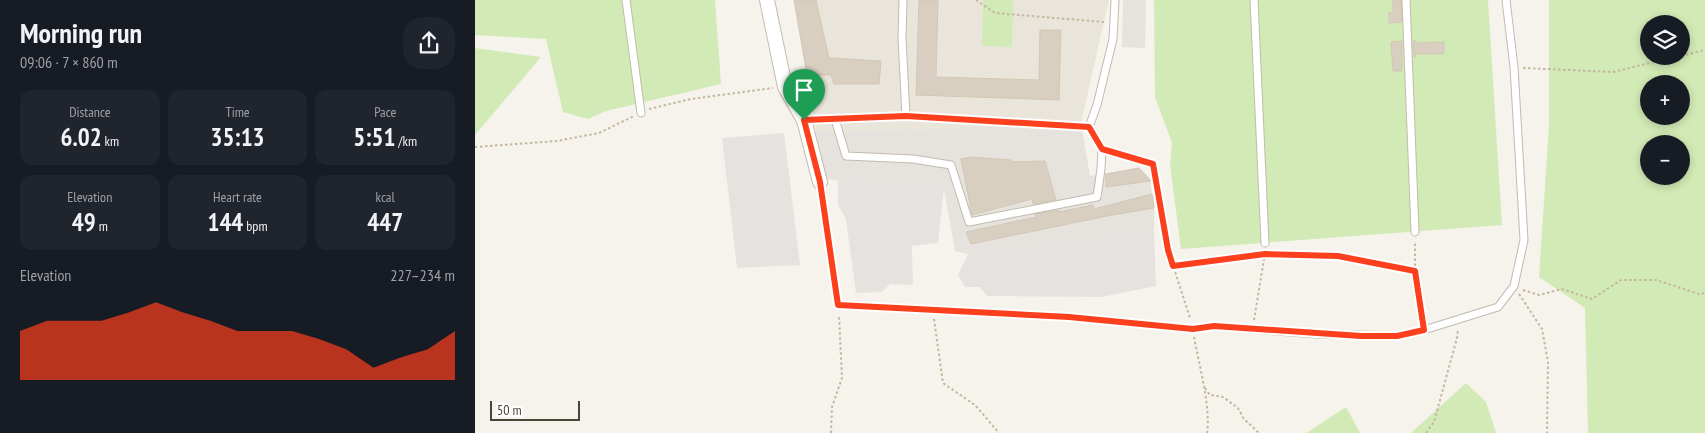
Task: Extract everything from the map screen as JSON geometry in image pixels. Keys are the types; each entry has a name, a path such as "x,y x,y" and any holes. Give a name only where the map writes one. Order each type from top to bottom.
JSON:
{"street":[{"path":"767,0 785,87 804,120 820,182"}],"lane":[{"path":"626,0 641,113"},
{"path":"903,0 902,38 906,116"},
{"path":"1089,127 1097,105 1113,39 1115,0"},
{"path":"1253,0 1265,243"},
{"path":"1406,0 1415,232"},
{"path":"820,182 838,305 1069,317 1193,329 1214,326 1361,336 1397,336 1424,330 1498,308 1514,286 1524,240 1514,67 1505,0"},
{"path":"804,120 906,116 1089,127"},
{"path":"835,118 846,156 913,159 951,164 969,222 1097,198 1102,149 1089,127"}],"path":[{"path":"975,0 995,13 1114,23"},
{"path":"1690,54 1705,50"},
{"path":"1514,67 1613,72 1642,65"},
{"path":"475,147 557,141 599,133 650,108 691,99 785,87"},
{"path":"1102,149 1153,164 1168,250 1193,329 1209,426 1207,433"},
{"path":"1415,232 1415,271 1424,330"},
{"path":"1253,330 1265,254 1265,243"},
{"path":"1173,266 1265,254 1338,256 1415,271"},
{"path":"1514,286 1539,295 1562,289 1592,299 1621,280 1656,280 1699,294 1705,293"},
{"path":"1514,286 1542,330 1548,362 1547,433"},
{"path":"831,433 832,407 842,378 838,305"},
{"path":"933,310 943,383 975,405 999,433"},
{"path":"1426,433 1435,422 1457,338 1458,319"},
{"path":"1203,386 1210,395 1223,397 1238,408 1244,419 1259,433"}],"shaded area":[{"path":"795,0 1109,0 1081,123 816,132"},
{"path":"1123,0 1146,0 1145,48 1122,47"},
{"path":"1081,123 1090,176 1139,168 1150,179 1154,208 1154,233 968,254 955,251 944,189 824,179 816,132"},
{"path":"784,133 800,265 737,268 722,138"},
{"path":"838,180 944,189 938,243 912,246 913,285 890,284 882,292 856,293 846,219 838,205"},
{"path":"1154,233 1156,286 1101,297 987,296 980,287 965,287 958,275 968,254"}],"green space":[{"path":"475,0 715,0 721,84 606,111 588,119 563,112 546,39 475,35"},
{"path":"983,0 1013,0 1012,47 982,46"},
{"path":"1154,0 1488,0 1502,225 1181,249 1170,165 1172,143 1155,97"},
{"path":"1549,0 1705,0 1705,433 1588,433 1585,308 1539,277 1549,125"},
{"path":"475,48 541,57 475,135"},
{"path":"1466,383 1486,402 1496,433 1411,433"},
{"path":"1346,407 1360,433 1306,433 1308,432"}],"building":[{"path":"794,0 816,0 829,58 881,61 879,84 834,84 831,75 807,75"},
{"path":"919,0 938,0 936,77 1039,80 1040,30 1061,30 1059,100 916,95"},
{"path":"1393,0 1401,0 1402,22 1389,23 1389,13 1393,12"},
{"path":"1402,41 1402,71 1393,71 1391,42"},
{"path":"1413,41 1416,41 1416,43 1444,42 1444,54 1416,54 1416,57 1414,57"},
{"path":"971,157 1011,160 1011,162 1045,161 1056,200 1033,204 1032,199 972,215 961,159"},
{"path":"1139,168 1151,181 1106,187 1106,174"},
{"path":"1152,194 1154,208 971,244 966,232 1036,217 1035,214 1059,210 1059,212 1093,205 1094,209"}],"route":[{"path":"906,116 1089,127 1102,149 1153,164 1168,250 1173,266 1265,254 1338,256 1415,271 1424,330 1397,336 1361,336 1214,326 1193,329 1069,317 838,305 820,182 804,120 906,116"}]}
